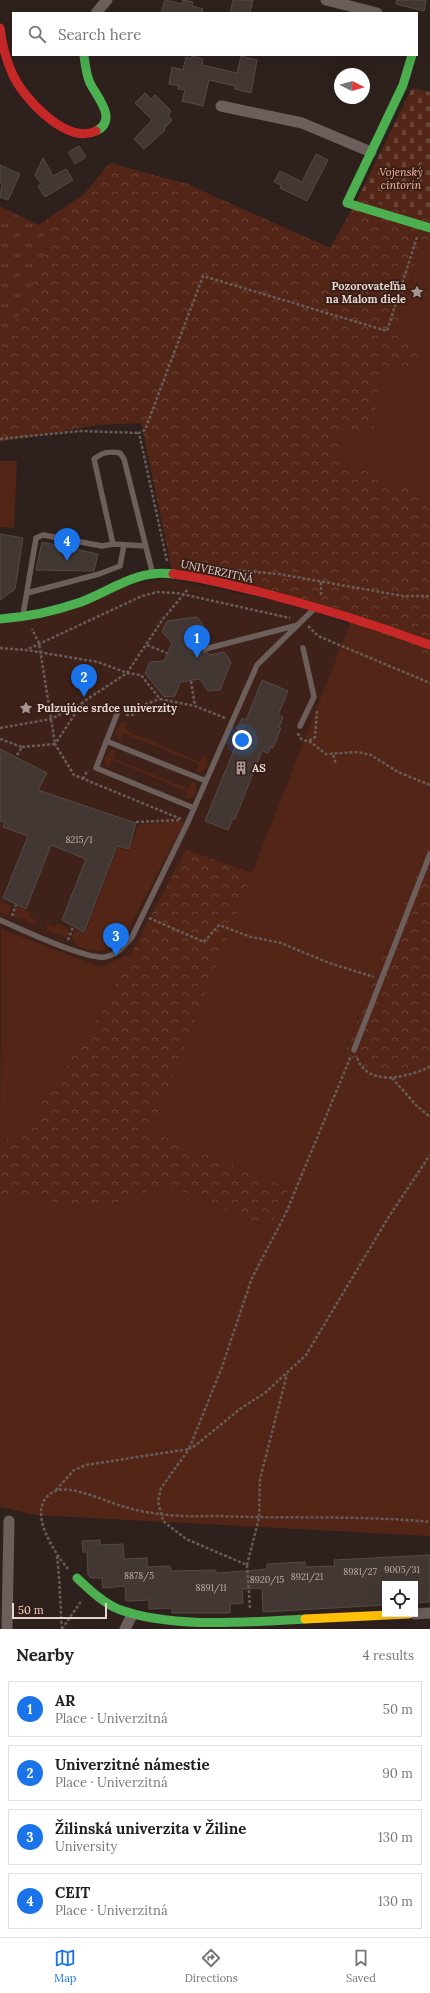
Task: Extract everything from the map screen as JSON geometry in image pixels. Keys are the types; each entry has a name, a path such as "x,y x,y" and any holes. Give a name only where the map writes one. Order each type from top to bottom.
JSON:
{"street":[{"path":"97,12 107,0"},
{"path":"326,0 373,12"},
{"path":"0,28 1,41 8,64 22,90 53,122 78,134 94,134 104,126 106,117 105,109 88,76 84,56"},
{"path":"412,56 403,86 347,203 430,228"},
{"path":"221,106 302,123 371,152"},
{"name":"UNIVERZITNÁ","path":"0,619 23,618 55,611 92,598 131,579 153,573 171,574 197,578 317,606 391,630 430,645"},
{"path":"7,1629 9,1521"},
{"path":"76,1578 90,1591 114,1608 131,1617 160,1623 194,1625 382,1615"},
{"path":"418,1614 430,1613"},
{"path":"125,1629 131,1617"}],"lane":[{"path":"113,544 94,459 102,453 112,451 120,453 124,459 153,573"},
{"path":"23,618 36,538 42,535 102,546 113,544 146,546"},
{"path":"27,593 99,574 120,566 124,545"},
{"path":"0,920 88,956 105,957 121,950 132,937 188,822 256,665 317,606"},
{"path":"205,649 300,623"},
{"path":"300,726 314,697 303,648"},
{"path":"117,714 96,768 194,808"},
{"path":"106,741 206,781"},
{"path":"354,1050 430,854"}],"path":[{"path":"0,439 81,431 139,433 145,430 203,276 387,330 421,225"},
{"path":"139,433 171,574"},
{"path":"231,570 278,574 403,596 430,596"},
{"path":"0,728 51,719 83,702 127,673 163,619 197,578"},
{"path":"26,650 142,596 167,592 185,594 300,623 318,636 430,683"},
{"path":"39,643 55,744 74,775 188,822"},
{"path":"147,645 168,653"},
{"path":"0,648 26,650 98,662 127,673 141,675 160,699"},
{"path":"191,681 195,706"},
{"path":"117,714 134,715 138,707 160,699 195,706 228,719"},
{"path":"55,744 83,702"},
{"path":"0,739 22,747 55,744"},
{"path":"310,741 326,754 333,755 358,752 371,755 398,772 430,785"},
{"path":"16,757 22,747"},
{"path":"333,755 336,764"},
{"path":"136,822 182,820"},
{"path":"11,918 16,905"},
{"path":"143,915 204,942 219,925 252,937 280,943 330,963 381,979"},
{"path":"68,941 73,927"},
{"path":"354,1050 360,1066 373,1076 392,1078 415,1074 430,1067"},
{"path":"248,1565 186,1539 163,1521 158,1501 161,1488 189,1449 222,1366 252,1278 286,1213 354,1050"},
{"path":"392,1078 417,1106 430,1117"},
{"path":"76,1578 57,1556 49,1543 41,1517 42,1507 47,1497 56,1490 74,1470 86,1465 189,1449 240,1409 266,1392 287,1374 306,1355 388,1218 430,1155"},
{"path":"251,1614 248,1565 260,1518 260,1479 265,1466 287,1374"},
{"path":"56,1490 68,1489 124,1507 161,1514 260,1518 390,1518 430,1522"},
{"path":"57,1556 60,1581 62,1629"},
{"path":"62,1629 76,1606 86,1596"}],"shaded area":[{"path":"167,579 304,607 374,637 430,656 430,1227 331,1237 395,930 255,897 202,1030 0,981 0,624 135,584"}],"green space":[{"name":"Vojenský cintorín","path":"412,88 430,92 430,219 358,198"},
{"path":"110,163 187,184 330,248 358,198 430,219 430,251 420,248 395,332 420,357 421,370 382,365 374,428 341,430 342,458 383,480 430,495 430,656 351,621 172,571 141,423 99,425 0,442 0,213 39,225 85,193"},
{"path":"0,206 54,233 0,359"},
{"path":"420,248 430,251 430,495 383,480 342,458 341,429 374,428 382,365 421,370 420,357 395,332"},
{"path":"0,461 17,461 14,528 0,527"},
{"path":"351,621 430,656 430,841 340,1062 358,1066 398,1069 422,1064 430,1059 430,1536 35,1515 0,1507 0,1194 22,1194 71,1207 123,1203 153,1188 177,1189 268,1228 289,1188 151,1131"},
{"path":"124,722 127,723 125,730 200,762 203,754 207,757 207,766 201,772 196,772 199,764 123,733 120,741 115,733 120,724"},
{"path":"111,750 116,750 113,758 189,789 192,781 196,784 196,794 192,798 185,799 188,792 112,760 108,768 105,763 105,759"},
{"path":"184,822 123,940 112,948 106,950 94,950 75,945 75,942 71,940 75,930 85,933 118,847 129,851 139,824"},
{"path":"430,841 430,1059 422,1064 398,1069 378,1069 340,1063"},
{"path":"186,850 253,873 151,1131 289,1188 269,1228 177,1189 153,1188 123,1203 71,1207 22,1194 0,1194 0,1144 31,1120 95,1022"},
{"path":"0,901 11,906 9,916 0,912"},
{"path":"17,907 30,912 29,917 37,920 34,925 24,921 25,919 13,917"},
{"path":"47,924 55,927 57,924 68,928 69,932 67,938 47,931"},
{"path":"1,929 100,967 132,953 95,1022 31,1120 0,1144"}],"building":[{"path":"165,0 182,4 183,0 193,2 192,6 203,9 202,12 161,12"},
{"path":"233,0 253,0 250,12 230,12"},
{"path":"397,0 426,0 424,11 396,4"},
{"path":"192,56 203,59 202,65 237,73 241,56 257,60 251,93 235,89 235,86 209,80 203,106 182,101 185,90 178,89 179,86 169,84 172,67 183,70 186,57 191,59"},
{"path":"145,93 151,99 155,95 171,111 168,115 172,120 164,129 165,130 144,149 134,139 152,120 135,103"},
{"path":"79,146 86,157 75,164 68,152"},
{"path":"316,154 328,160 307,201 280,188 281,185 274,182 280,171 302,182"},
{"path":"43,158 53,176 66,169 73,180 45,197 38,186 41,184 35,175"},
{"path":"0,165 20,174 8,200 0,197 2,185 0,182"},
{"path":"0,534 23,538 15,589 0,600"},
{"path":"42,542 98,554 94,571 36,570"},
{"path":"197,617 204,626 198,640 203,646 201,648 202,652 210,655 224,652 231,662 220,690 208,691 200,679 180,682 175,696 164,697 145,673 150,662 164,661 172,643 162,632 167,621"},
{"name":"AS","path":"262,680 288,691 278,715 283,717 279,727 281,728 273,748 270,747 268,753 262,751 235,819 233,818 228,830 205,821 242,730 237,729 242,718 246,720"},
{"path":"0,749 47,773 38,790 136,823 129,849 117,846 84,932 62,920 86,859 51,845 26,909 3,898 28,836 3,827 5,822 0,821"},
{"path":"100,1540 100,1545 123,1544 124,1559 147,1558 147,1567 170,1566 171,1571 216,1570 216,1573 267,1569 267,1564 305,1562 306,1567 335,1566 334,1560 430,1555 430,1602 418,1603 418,1581 382,1581 382,1605 263,1612 262,1588 242,1589 243,1603 230,1604 230,1613 172,1613 172,1608 149,1609 149,1600 126,1601 125,1586 103,1588 102,1578 91,1578 88,1575 87,1552 83,1552 82,1541"}],"traffic: fast":[{"path":"84,56 89,80 101,101 106,114 106,121 103,126 96,131"},
{"path":"412,56 403,85 347,203 430,228"},
{"path":"0,619 51,611 81,602 137,577 160,573 173,574"},
{"path":"77,1578 96,1595 112,1606 139,1615 185,1622 210,1623 305,1619"}],"traffic: slow":[{"path":"305,1619 382,1615"}],"traffic: jam":[{"path":"0,28 8,64 13,75 36,107 60,126 72,132 85,134 96,131"},
{"path":"173,574 215,581 300,603 430,645"}],"place":[{"name":"Pozorovateľňa na Malom diele","path":"417,292"},
{"name":"CEIT","path":"67,561"},
{"name":"AR","path":"197,658"},
{"name":"Univerzitné námestie","path":"84,697"},
{"name":"Pulzujúce srdce univerzity","path":"26,708"},
{"name":"AS","path":"241,768"},
{"name":"Žilinská univerzita v Žiline","path":"116,956"}]}
